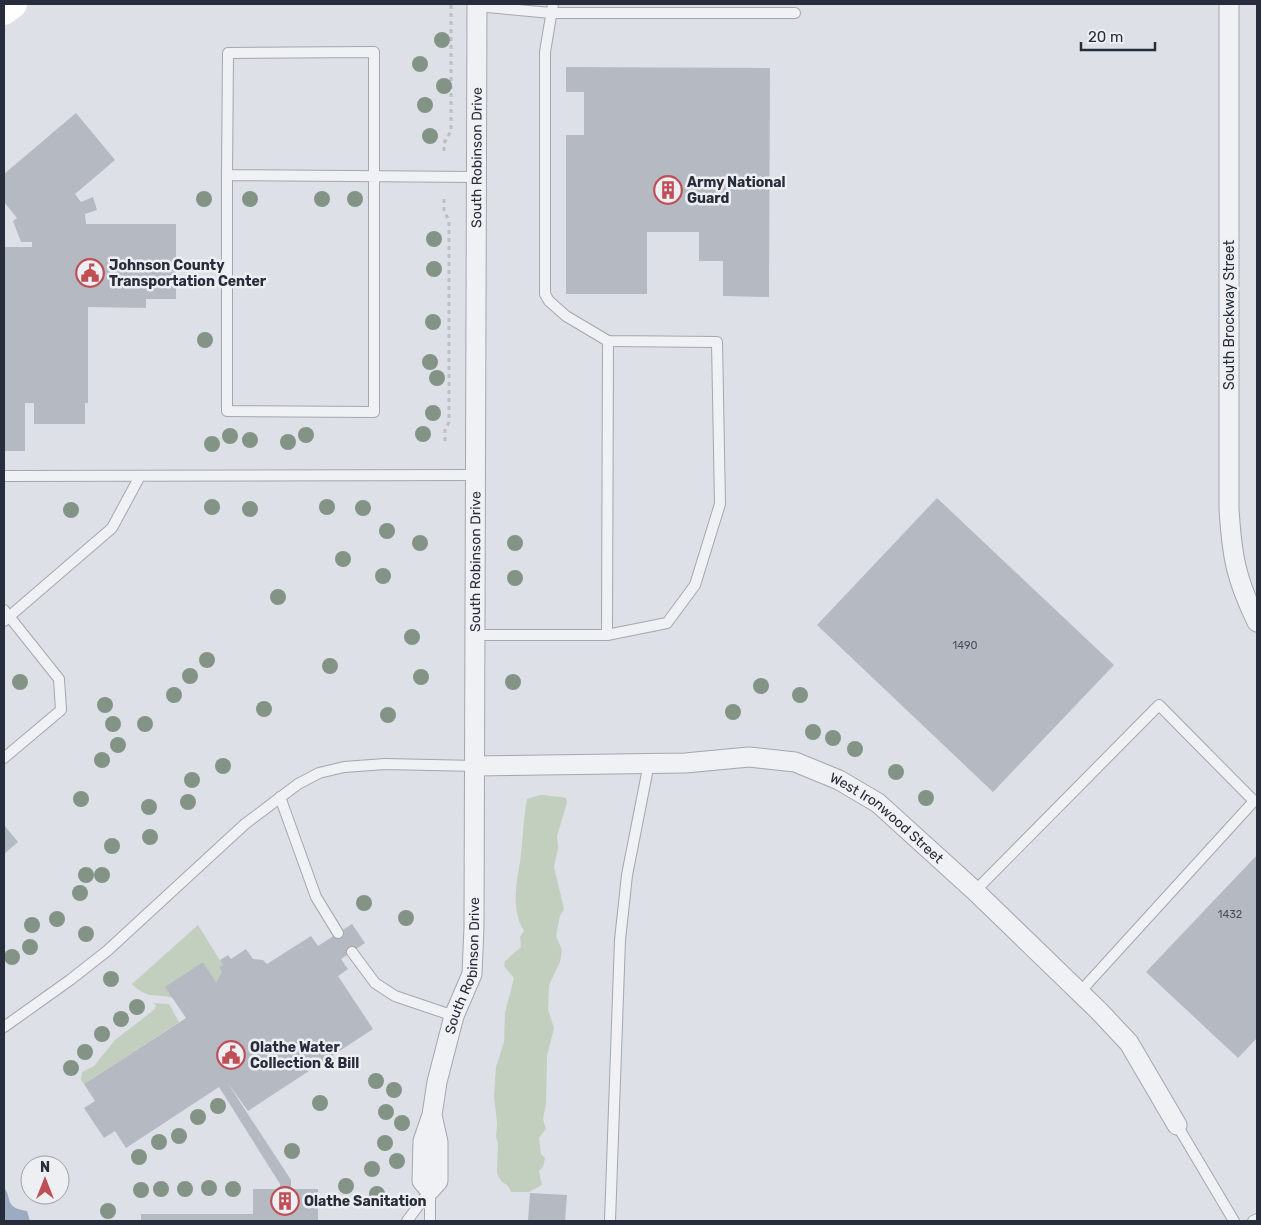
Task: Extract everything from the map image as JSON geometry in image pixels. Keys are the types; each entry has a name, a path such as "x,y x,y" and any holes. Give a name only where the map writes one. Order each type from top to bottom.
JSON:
{"main road":[{"path":"4,11 13,4"}],"street":[{"name":"South Brockway Street","path":"1230,4 1231,550 1241,589 1257,622"},
{"name":"South Robinson Drive","path":"430,1190 422,1181 423,1141 432,1115 437,1082 454,1016 472,974 476,766 477,5"},
{"name":"West Ironwood Street","path":"476,766 685,763 749,757 795,762 839,780 878,803 975,891 1129,1042 1177,1125"}],"lane":[{"path":"477,5 796,13"},
{"path":"476,635 607,635 667,623 696,585 720,504 717,342 608,341 566,316 549,301 545,294 545,52 552,8"},
{"path":"374,52 374,412 227,411 227,175 228,53 374,52"},
{"path":"227,175 374,174 477,176"},
{"path":"607,635 608,341"},
{"path":"4,476 476,475"},
{"path":"4,758 61,710 59,679 6,616 112,528 140,476"},
{"path":"975,891 1159,705 1254,801 1079,993"},
{"path":"610,1221 620,940 628,875 649,763"},
{"path":"4,1027 107,951 246,824 298,784 319,772 344,767 385,764 476,766"},
{"path":"280,798 316,897 338,933"},
{"path":"352,952 375,983 395,996 454,1016"},
{"path":"1177,1125 1234,1221"},
{"path":"407,1221 430,1190"},
{"path":"430,1190 430,1221"},
{"path":"1253,1221 1257,1219"}],"path":[{"path":"444,151 444,143 450,131 451,4"},
{"path":"444,199 444,210 449,221 449,422 445,430 445,444"}],"green space":[{"path":"540,795 566,798 567,803 557,836 558,848 554,867 564,909 560,916 556,936 562,950 560,962 549,985 548,1010 554,1028 547,1056 546,1104 543,1119 546,1129 539,1138 541,1154 545,1158 543,1167 539,1171 542,1185 529,1192 511,1192 508,1186 501,1181 497,1173 498,1143 494,1096 496,1067 504,1042 505,1013 514,978 504,966 505,961 521,947 520,937 524,931 517,914 516,897 527,799"},
{"path":"198,925 223,965 219,967 222,972 216,982 203,962 173,998 147,994 132,984"},
{"path":"153,1003 169,1004 179,1022 84,1084 81,1080 82,1072 94,1066 115,1040 155,1009 156,1005"}],"water":[{"path":"4,1188 12,1205 17,1209 27,1211 30,1221 4,1221"}],"building":[{"name":"Army National Guard","path":"566,67 770,68 769,297 723,296 723,261 699,261 699,232 647,232 647,294 566,294 566,135 584,135 584,92 566,92"},
{"name":"Johnson County Transportation Center","path":"76,113 115,160 75,194 81,202 93,197 97,210 85,214 86,224 176,224 176,299 146,299 146,308 88,307 88,403 85,403 85,424 34,424 34,403 25,403 25,451 4,451 4,247 32,247 32,242 21,242 13,221 17,218 4,202 4,174"},
{"path":"937,498 1114,665 993,792 817,625"},
{"path":"4,825 18,842 4,854"},
{"path":"1257,855 1257,1038 1238,1058 1146,972"},
{"name":"Olathe Water Collection & Bill","path":"352,924 365,943 341,959 348,969 338,976 373,1029 248,1111 227,1082 291,1180 291,1189 318,1189 318,1221 141,1221 141,1214 253,1214 253,1189 280,1189 280,1184 219,1087 126,1148 115,1131 104,1138 84,1108 95,1101 84,1084 186,1018 165,987 203,962 216,982 222,972 219,967 223,965 220,960 228,955 231,959 246,949 253,959 263,960 267,964 311,936 318,946"},
{"path":"530,1193 567,1195 565,1221 528,1221"}],"place":[{"name":"Army National Guard","path":"668,190"},
{"name":"Johnson County Transportation Center","path":"90,273"},
{"name":"Olathe Water Collection & Bill","path":"231,1055"},
{"name":"Olathe Sanitation","path":"285,1201"}]}
